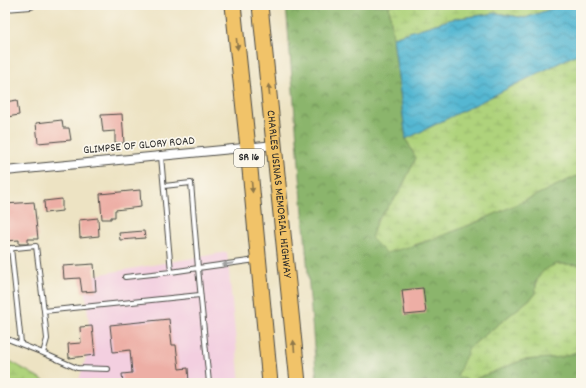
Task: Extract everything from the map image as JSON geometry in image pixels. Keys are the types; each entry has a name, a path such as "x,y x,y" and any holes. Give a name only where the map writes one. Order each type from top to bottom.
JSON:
{"highway":[{"name":"SR 16","path":"233,5 270,383"},
{"name":"CHARLES USINAS MEMORIAL HIGHWAY","path":"260,5 298,383"}],"street":[{"path":"5,7 31,5"},
{"name":"GLIMPSE OF GLORY ROAD","path":"5,171 275,145"}],"lane":[{"path":"161,156 171,272"},
{"path":"164,186 191,183 209,383"},
{"path":"5,249 36,246 47,338 43,353"},
{"path":"11,248 21,343"},
{"path":"125,278 259,260"},
{"path":"44,311 200,295"},
{"path":"5,338 21,343 77,368 108,369"}],"shaded area":[{"path":"227,252 240,383 102,383 97,380 90,381 88,383 78,383 87,354 90,333 84,277"}],"green space":[{"path":"286,5 389,5 406,139 416,158 399,193 377,221 414,246 477,222 581,174 581,265 557,264 536,281 535,295 469,348 470,381 523,360 562,357 581,350 581,383 317,383"},
{"path":"389,5 562,5 525,18 497,13 452,19 393,37"},
{"path":"581,52 581,174 486,218 437,238 412,246 386,253 371,238 377,221 399,193 416,158 406,139"},
{"path":"557,264 581,265 581,350 562,357 523,360 470,381 457,376 469,348 535,295 538,279 542,272"},
{"path":"5,358 48,383 5,383"}],"water":[{"path":"562,5 581,5 581,52 406,139 393,37 452,19 497,13 525,18"}],"building":[{"path":"17,100 19,115 7,117 5,102"},
{"path":"122,114 124,143 115,143 115,131 103,132 101,115"},
{"path":"62,120 63,128 69,128 71,140 38,143 36,123"},
{"path":"140,190 141,207 115,210 115,217 111,217 111,219 102,219 100,194"},
{"path":"62,199 62,211 45,213 44,201"},
{"path":"34,202 38,239 28,239 28,244 19,244 19,240 5,241 5,204"},
{"path":"98,218 99,236 80,238 79,220"},
{"path":"144,231 145,238 120,240 119,233"},
{"path":"94,264 96,291 82,292 80,278 64,279 63,266"},
{"path":"423,288 426,313 405,315 402,290"},
{"path":"169,319 172,345 176,345 179,369 188,368 189,383 123,383 122,374 132,373 130,350 113,352 110,325"},
{"path":"92,326 95,355 69,358 68,344 81,343 80,327"}]}
